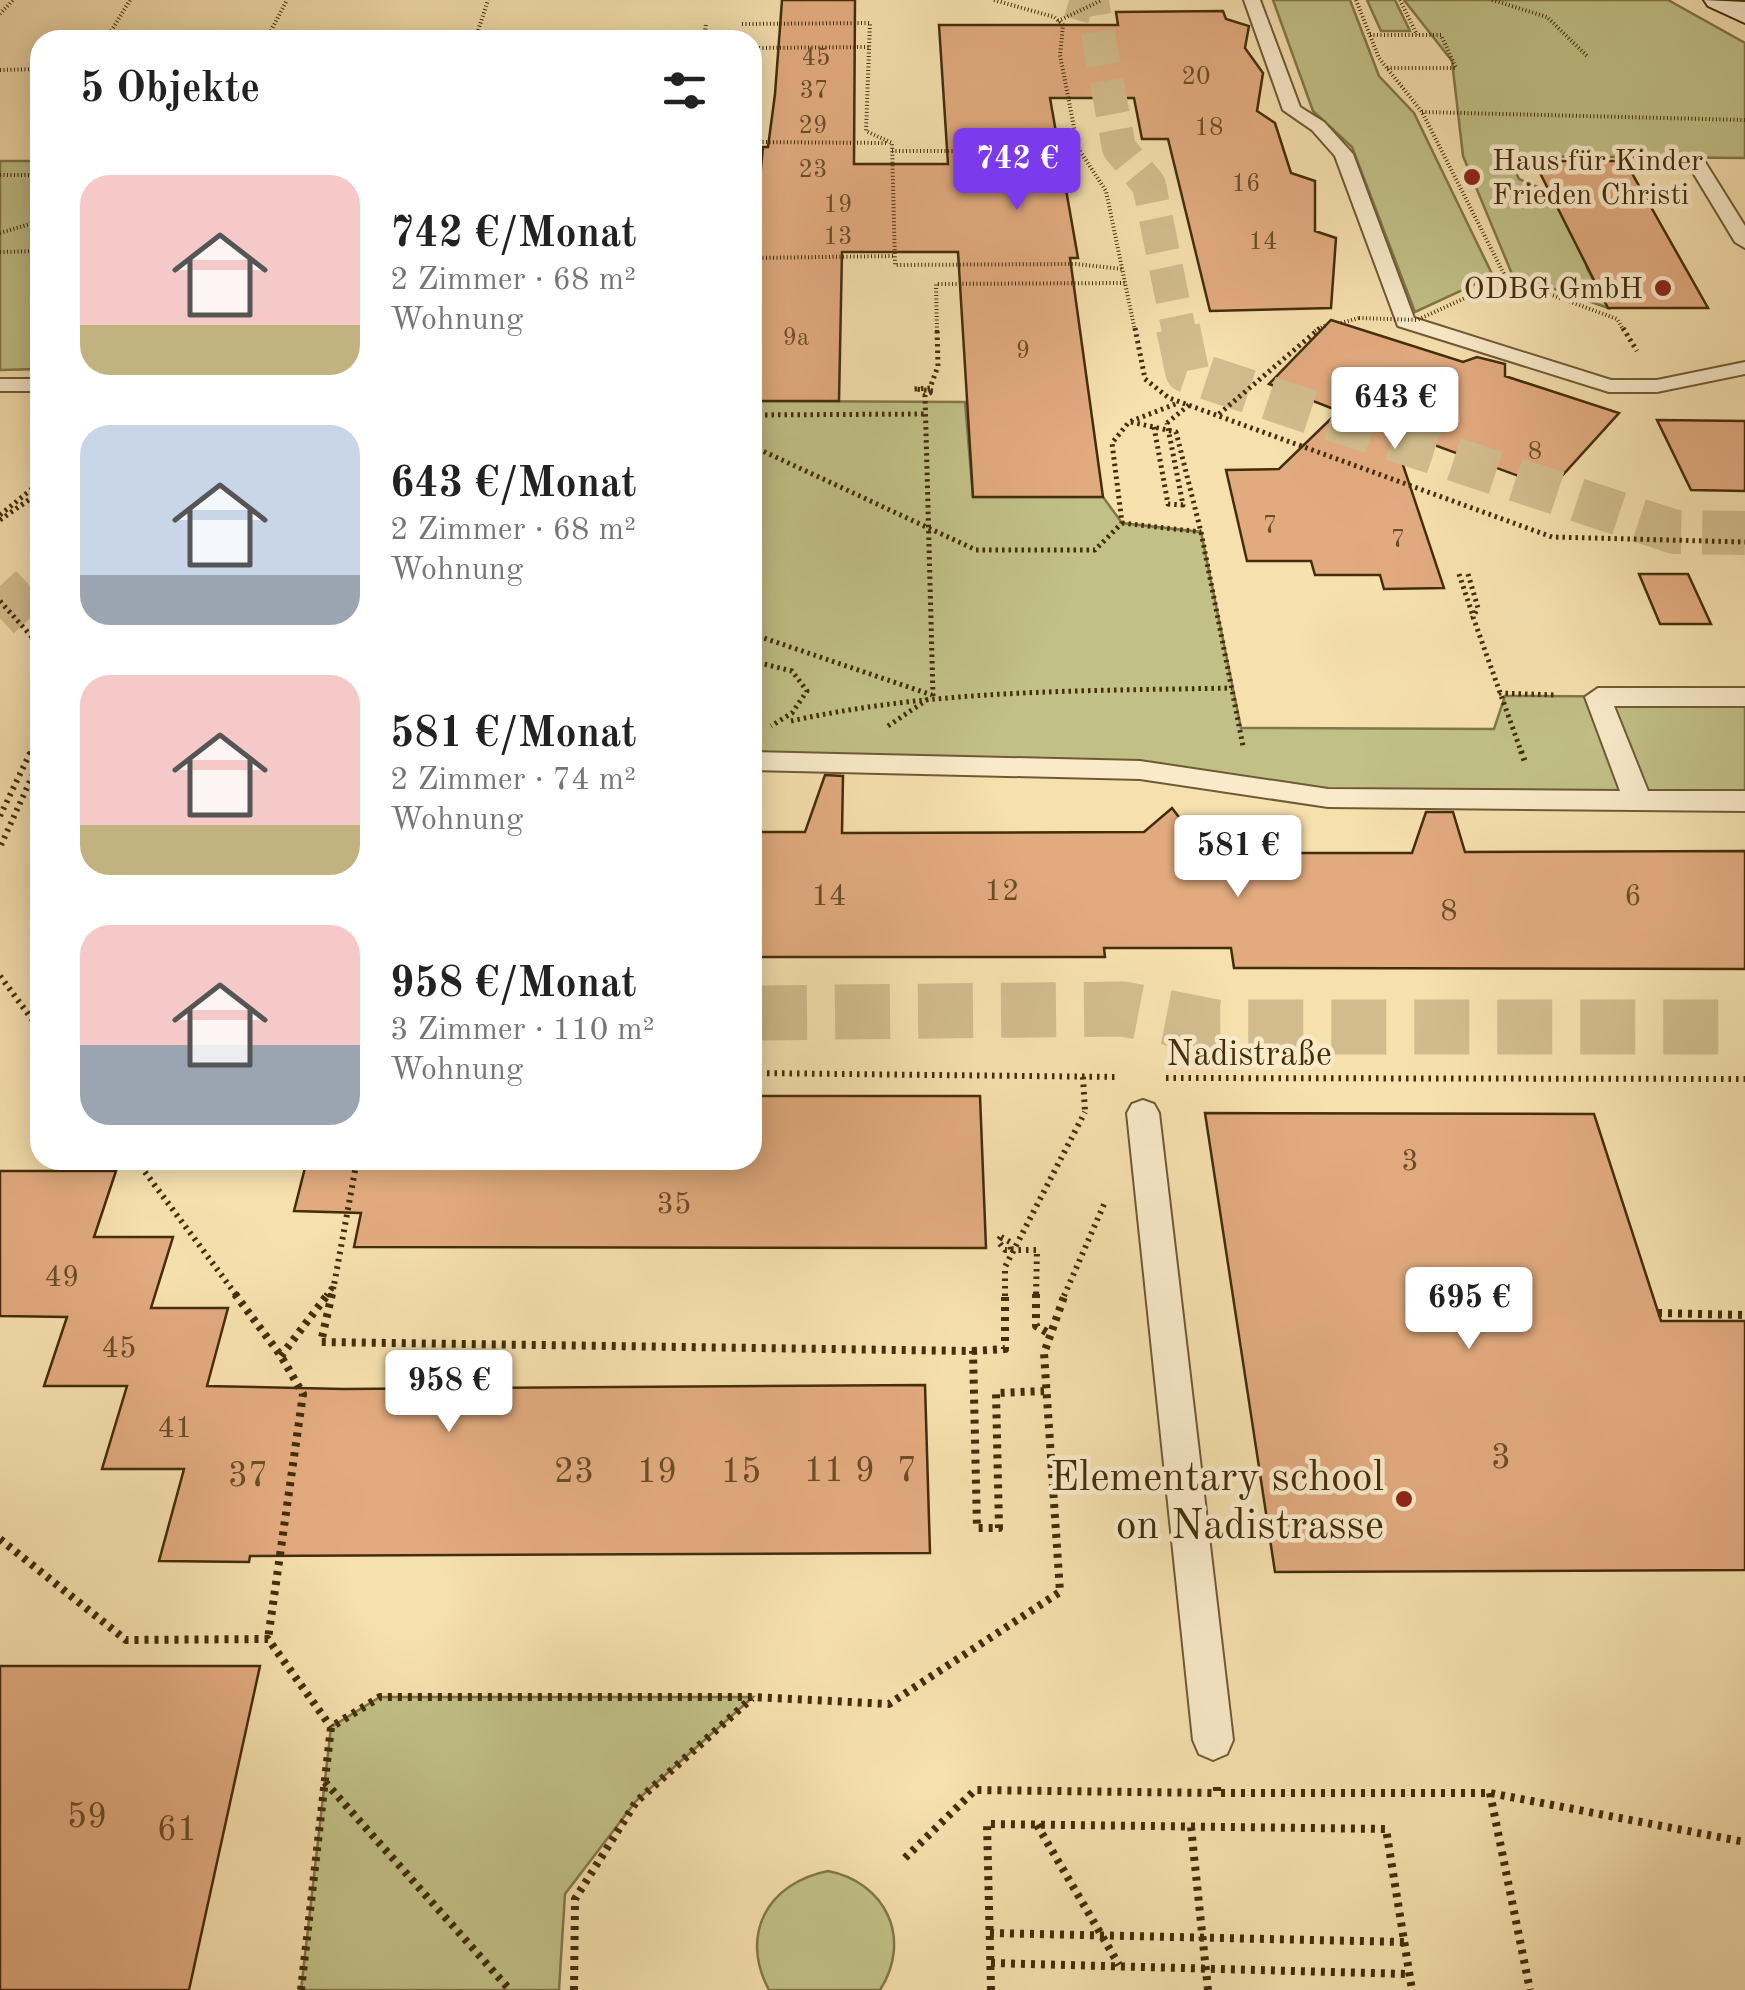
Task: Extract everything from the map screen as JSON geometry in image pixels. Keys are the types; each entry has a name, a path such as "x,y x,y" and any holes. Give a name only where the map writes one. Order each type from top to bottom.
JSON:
{"main road":[{"path":"1719,0 1745,14"}],"lane":[{"path":"1252,0 1292,110 1318,126 1344,154 1405,322 1609,386 1658,386 1745,368"},
{"path":"1698,166 1745,242"},
{"path":"0,386 30,385"},
{"path":"1638,801 1598,697 1745,697"},
{"path":"762,761 1140,770 1328,798 1745,801"},
{"path":"1140,1095 1213,1740"}],"path":[{"path":"0,14 13,0"},
{"path":"112,30 130,0"},
{"path":"271,30 287,0"},
{"path":"478,30 488,0"},
{"path":"994,0 1062,25 1060,54 1078,148 1106,191 1146,378 1156,390 1552,537 1745,542"},
{"path":"1058,21 1102,0"},
{"path":"1356,0 1386,68 1422,112 1503,280"},
{"path":"1400,0 1416,35"},
{"path":"1492,0 1547,17 1587,56"},
{"path":"742,24 870,23 866,131 892,143"},
{"path":"705,30 706,24"},
{"path":"1370,35 1441,35 1456,68 1386,68"},
{"path":"762,48 871,47"},
{"path":"0,70 30,69"},
{"path":"1422,112 1745,120"},
{"path":"762,142 892,143"},
{"path":"892,143 895,265 1076,264 1122,269"},
{"path":"1010,151 1064,148"},
{"path":"892,152 1047,151"},
{"path":"0,175 30,175"},
{"path":"0,233 30,224"},
{"path":"0,252 30,251"},
{"path":"762,258 895,256"},
{"path":"1341,323 1359,318 1418,320 1503,280 1617,318"},
{"path":"933,696 925,395 934,391 914,389 930,388 938,366 936,284 1125,283"},
{"path":"1218,415 1310,334 1326,326"},
{"path":"1122,522 1112,443 1130,422 1181,402"},
{"path":"1154,427 1168,504 1183,505 1167,423 1189,405"},
{"path":"762,415 926,414"},
{"path":"1130,422 1176,432 1201,532 1252,788"},
{"path":"762,451 976,550 1094,550 1122,522"},
{"path":"0,517 30,491"},
{"path":"0,517 30,498"},
{"path":"1122,522 1201,532"},
{"path":"1459,574 1498,692 1540,800"},
{"path":"1468,574 1478,608 1473,617"},
{"path":"0,600 30,634"},
{"path":"762,637 933,696"},
{"path":"762,662 784,664 803,679 806,691 792,713 770,723 933,696 1232,688"},
{"path":"1498,692 1598,697"},
{"path":"0,816 30,753"},
{"path":"0,846 30,781"},
{"path":"0,976 30,1016"},
{"name":"Nadistraße","path":"762,1073 1083,1077 1140,1095"},
{"path":"355,1170 321,1342 1005,1349 1005,1266 1085,1112 1083,1077"},
{"name":"Nadistraße","path":"1156,1078 1745,1079"},
{"path":"143,1170 280,1356 303,1394 268,1639 331,1727 301,1990"},
{"path":"331,1727 380,1697 752,1697 889,1704 1060,1592 1044,1391 1048,1333 1111,1186"},
{"path":"1013,1251 1008,1248 1010,1242 1001,1237 998,1241 1005,1250 1021,1250 1037,1250 1036,1326 1048,1333"},
{"path":"280,1356 334,1285"},
{"path":"1658,1313 1745,1315"},
{"path":"972,1351 977,1528 999,1528 996,1393 1044,1391"},
{"path":"0,1539 126,1640 268,1639"},
{"path":"574,1990 575,1900 636,1802 752,1697"},
{"path":"1213,1740 1217,1793"},
{"path":"324,1781 510,1990"},
{"path":"904,1858 976,1790 1490,1793 1745,1842"},
{"path":"1490,1793 1530,1990"},
{"path":"991,1990 987,1824 1386,1828 1412,1990"},
{"path":"1036,1824 1120,1966"},
{"path":"1190,1827 1208,1990"},
{"path":"990,1933 1405,1942"},
{"path":"990,1963 1410,1974"}],"green space":[{"path":"1273,0 1350,0 1379,76 1414,113 1493,276 1415,312 1352,147 1313,111"},
{"path":"1367,0 1395,0 1410,31 1381,31"},
{"path":"1404,0 1668,0 1745,43 1745,158 1508,156 1519,179 1575,203 1587,268 1608,308 1512,274 1463,156 1452,61"},
{"path":"0,161 30,161 30,369 0,370"},
{"path":"762,401 965,402 973,497 1103,497 1122,523 1201,532 1241,728 1494,729 1505,696 1745,697 1745,801 1328,798 1147,775 762,761"},
{"path":"380,1697 753,1697 636,1801 565,1894 559,1990 301,1990 331,1727"},
{"path":"828,1871 865,1887 888,1915 894,1951 890,1970 880,1990 769,1990 757,1949 765,1914 789,1887"}],"building":[{"path":"782,0 855,0 854,164 948,164 939,25 1118,25 1116,12 1223,11 1226,19 1249,26 1245,48 1263,73 1257,111 1275,123 1291,173 1315,181 1315,231 1336,238 1331,308 1210,311 1168,139 1142,139 1134,98 1050,98 1078,258 1070,258 1103,497 973,497 958,252 842,252 839,401 762,401 762,157 763,147 768,147"},
{"path":"1534,161 1625,161 1708,308 1608,308"},
{"path":"1331,320 1463,362 1477,357 1505,364 1505,376 1619,413 1551,488 1391,429 1444,588 1384,589 1380,575 1315,575 1311,561 1247,561 1226,470 1279,469 1339,411 1269,384"},
{"path":"1657,420 1745,421 1745,491 1691,490"},
{"path":"1639,574 1688,574 1711,624 1660,624"},
{"path":"825,775 843,776 842,833 1144,832 1172,808 1191,833 1201,833 1204,853 1412,853 1426,812 1453,812 1465,852 1745,851 1745,969 1234,968 1231,948 1104,948 1105,957 762,957 762,832 805,832"},
{"path":"762,1096 980,1096 986,1248 354,1247 361,1213 294,1211 304,1170 762,1170"},
{"path":"1205,1113 1594,1114 1661,1321 1745,1321 1745,1570 1275,1572"},
{"path":"0,1171 116,1171 94,1237 173,1237 151,1308 228,1308 207,1386 344,1389 925,1385 930,1553 250,1556 249,1562 159,1561 184,1469 102,1469 127,1386 44,1386 67,1317 0,1316"},
{"path":"0,1666 260,1666 189,1990 0,1990"}],"tunnel":[{"path":"1069,0 1093,7 1119,148 1149,185 1179,331"},
{"path":"1178,328 1187,371 1675,532 1745,533"},
{"path":"0,586 30,618"},
{"path":"762,1013 1123,1009 1216,1027 1745,1027"}],"place":[{"name":"Haus für Kinder Frieden Christi","path":"1472,177"},
{"name":"ODBG GmbH","path":"1663,288"},
{"name":"Elementary school on Nadistrasse","path":"1404,1499"}]}
